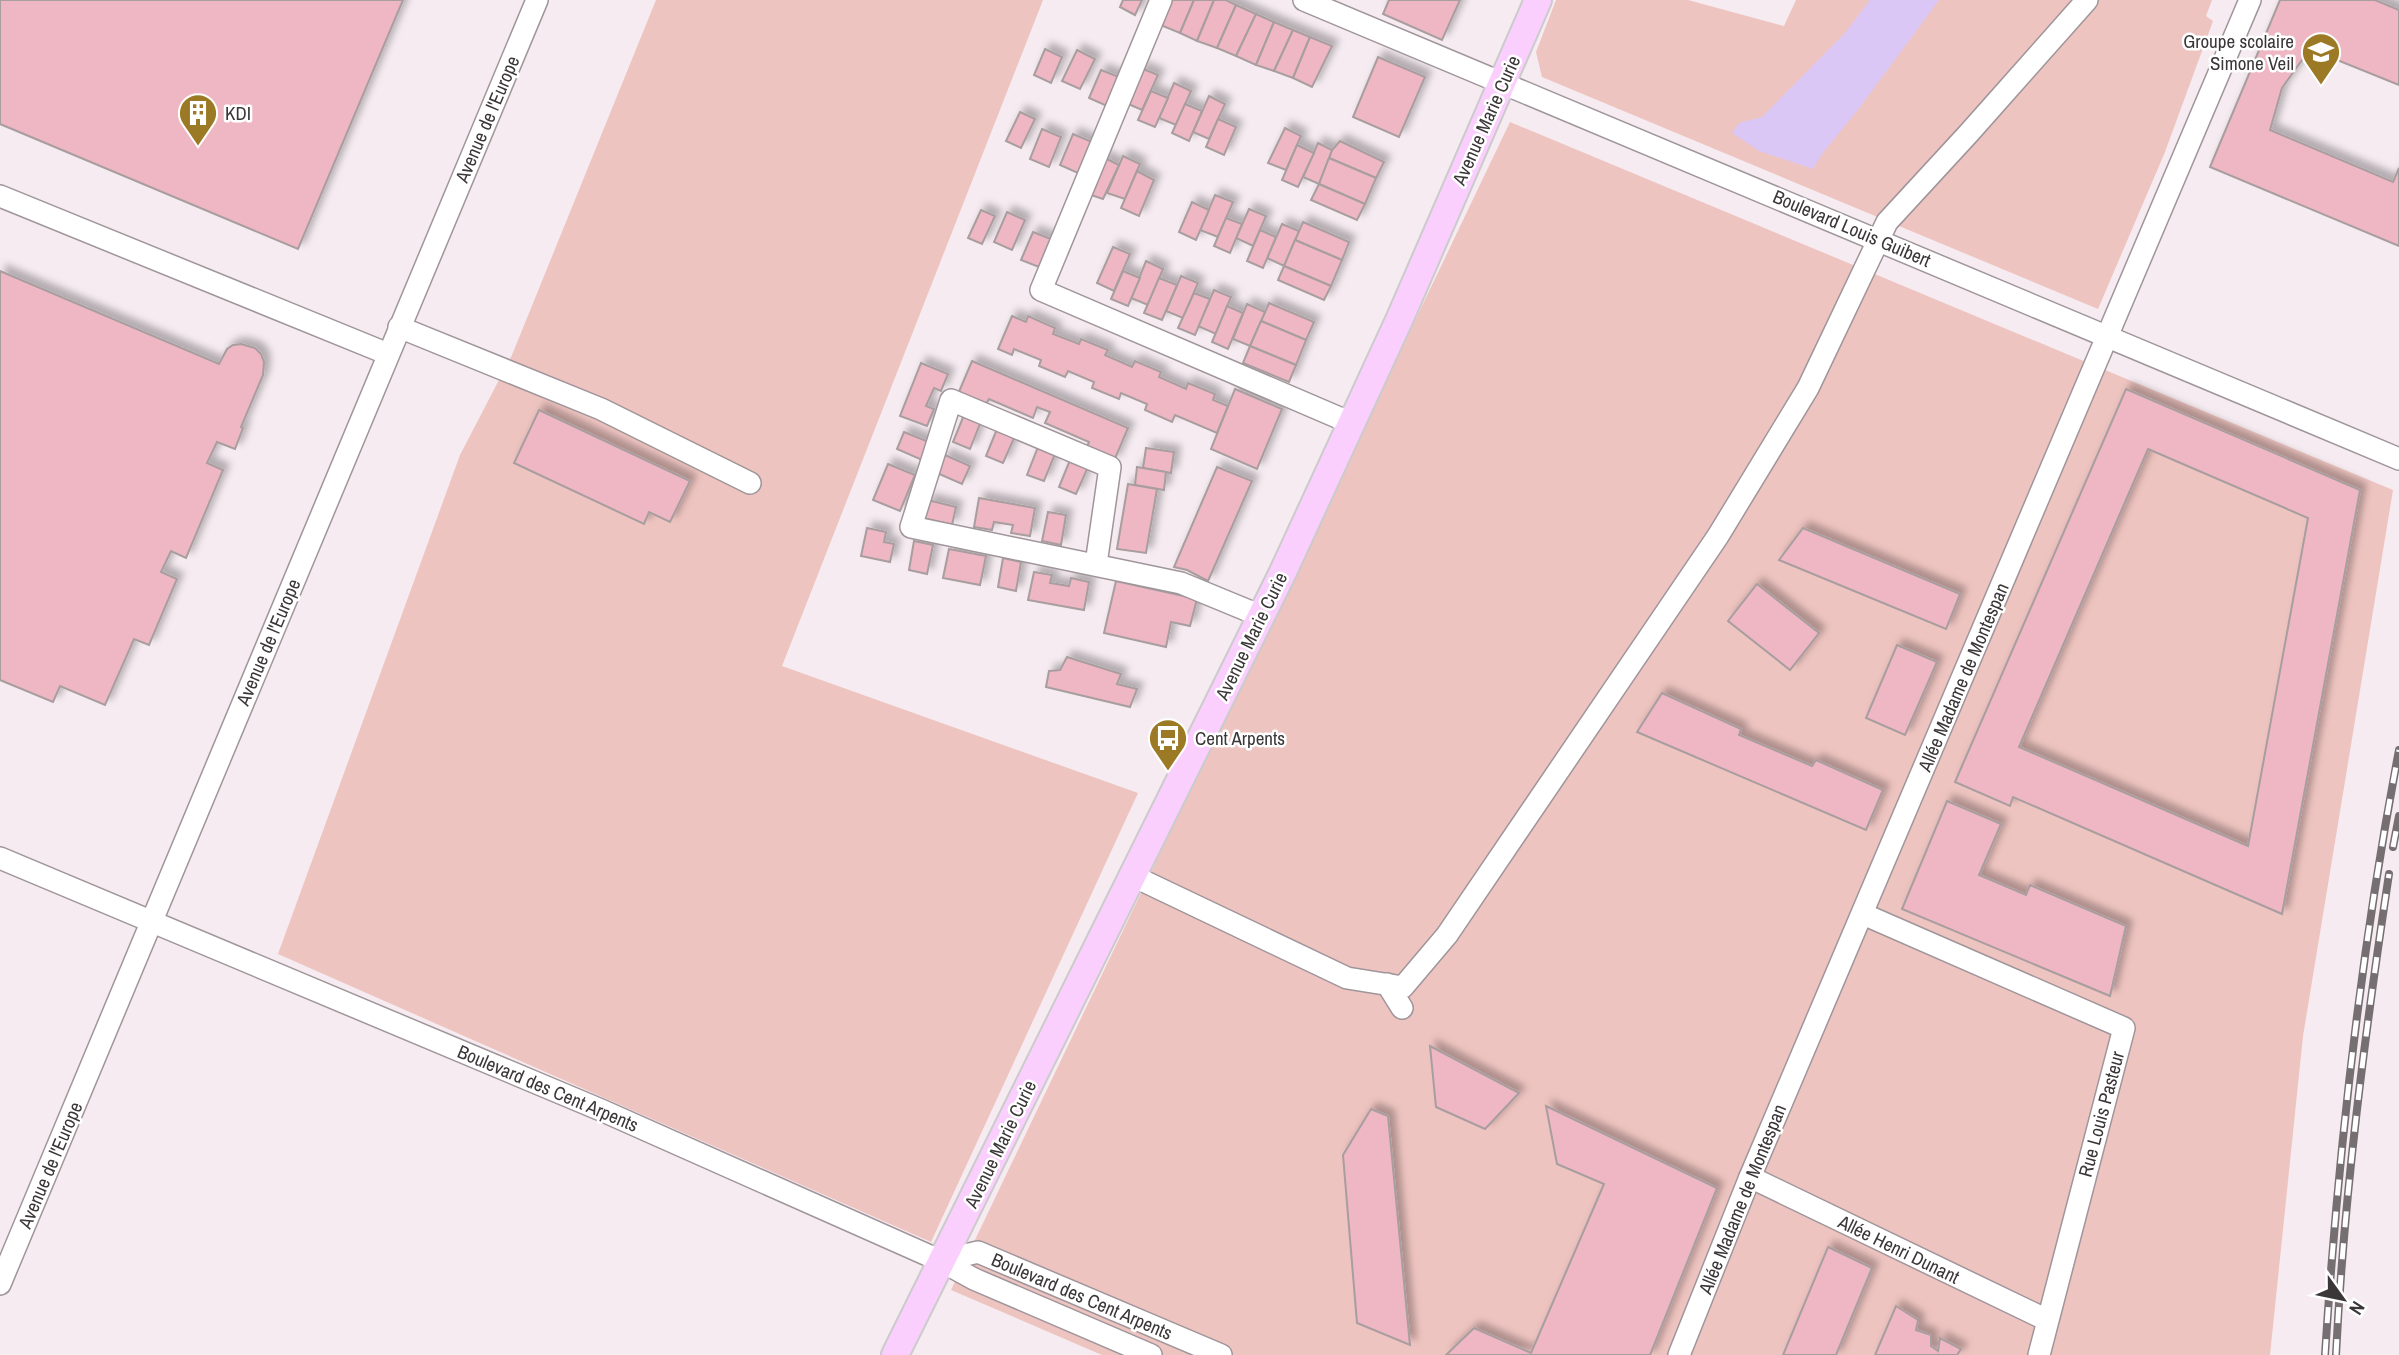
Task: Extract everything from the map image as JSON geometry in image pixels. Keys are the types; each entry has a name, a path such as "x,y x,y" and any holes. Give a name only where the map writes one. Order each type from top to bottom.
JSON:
{"main road":[{"name":"Avenue Marie Curie","path":"895,1355 1261,616 1538,0"}],"street":[{"name":"Avenue de l'Europe","path":"0,1284 537,0"},
{"path":"1161,0 1041,290 1350,423"},
{"name":"Boulevard Louis Guibert","path":"1304,0 2397,458"},
{"path":"1133,876 1347,978 1402,987 1447,935 1718,536 1808,388 1887,222 2087,0"},
{"name":"Allée Madame de Montespan","path":"1679,1355 1750,1177 2250,0"},
{"path":"0,196 388,354"},
{"path":"399,327 601,409 750,483"},
{"path":"1096,564 1110,467 951,400 911,527 1181,583 1261,616"},
{"name":"Boulevard des Cent Arpents","path":"0,858 601,1110 942,1261 974,1279 1151,1355"},
{"name":"Rue Louis Pasteur","path":"1863,914 2124,1028 2039,1355"},
{"path":"1387,984 1402,1008"},
{"name":"Allée Henri Dunant","path":"1750,1177 2047,1320"},
{"name":"Boulevard des Cent Arpents","path":"942,1261 978,1252 1221,1355"}],"shaded area":[{"path":"656,0 1043,0 782,666 1138,793 931,1242 278,954 460,455 512,355"},
{"path":"1556,0 1688,0 1784,26 1796,0 2212,0 2206,16 2213,21 2165,152 2098,309 1542,77 1536,52"},
{"path":"1870,0 1939,0 1813,169 1759,151 1732,133 1739,123 1762,117 1845,33"},
{"path":"1510,122 2393,490 2303,1036 2270,1355 1102,1355 951,1290"}],"building":[{"name":"KDI","path":"0,0 403,0 298,249 0,124"},
{"path":"1123,0 1142,0 1135,15 1120,7"},
{"path":"1168,0 1194,0 1180,33 1158,24"},
{"path":"1194,0 1214,0 1197,41 1180,33"},
{"path":"1214,0 1226,0 1236,5 1217,48 1197,41"},
{"path":"1389,0 1460,0 1442,40 1383,14"},
{"name":"Groupe scolaire Simone Veil","path":"2280,0 2375,0 2399,10 2399,85 2310,49 2282,88 2270,130 2393,182 2399,168 2399,246 2210,167"},
{"path":"1236,5 1256,14 1236,56 1217,48"},
{"path":"1256,14 1274,22 1256,65 1236,56"},
{"path":"1274,22 1293,30 1274,71 1256,65"},
{"path":"1293,30 1310,37 1293,78 1274,71"},
{"path":"1310,37 1332,46 1312,87 1293,78"},
{"path":"1045,49 1062,57 1051,83 1034,75"},
{"path":"1077,50 1095,59 1080,89 1062,81"},
{"path":"1378,57 1425,77 1399,137 1353,117"},
{"path":"1141,68 1158,75 1142,110 1126,103"},
{"path":"1101,70 1119,77 1107,106 1089,98"},
{"path":"1174,83 1191,91 1176,125 1159,118"},
{"path":"1151,91 1168,98 1155,127 1138,120"},
{"path":"1209,96 1225,104 1209,139 1193,132"},
{"path":"1185,104 1202,111 1189,141 1172,133"},
{"path":"1020,112 1035,119 1021,148 1006,141"},
{"path":"1218,119 1236,127 1224,155 1206,147"},
{"path":"1285,128 1301,136 1286,170 1268,163"},
{"path":"1042,129 1061,137 1049,167 1030,159"},
{"path":"1073,134 1092,142 1078,173 1060,165"},
{"path":"1340,141 1384,162 1376,178 1329,158"},
{"path":"1318,143 1332,150 1319,184 1303,177"},
{"path":"1297,145 1314,153 1298,187 1282,180"},
{"path":"1123,156 1140,164 1125,199 1107,193"},
{"path":"1103,157 1119,165 1103,199 1088,194"},
{"path":"1329,158 1376,178 1365,204 1319,184"},
{"path":"1137,171 1154,180 1139,216 1121,208"},
{"path":"1319,184 1365,204 1357,220 1311,200"},
{"path":"1215,195 1233,202 1218,237 1200,230"},
{"path":"1192,202 1209,210 1196,240 1179,232"},
{"path":"1249,209 1266,216 1253,246 1236,238"},
{"path":"981,210 995,216 982,244 968,238"},
{"path":"1007,212 1025,220 1012,250 994,242"},
{"path":"1226,218 1242,224 1230,253 1214,246"},
{"path":"1303,222 1349,242 1342,260 1295,240"},
{"path":"1282,224 1299,231 1284,266 1267,258"},
{"path":"1260,230 1276,237 1263,268 1247,261"},
{"path":"1033,232 1051,239 1039,267 1021,260"},
{"path":"1295,240 1342,260 1331,286 1284,266"},
{"path":"1113,247 1130,254 1114,291 1097,283"},
{"path":"1146,261 1163,269 1148,305 1131,298"},
{"path":"1284,266 1331,286 1324,300 1278,280"},
{"path":"0,271 219,364 227,349 241,344 255,348 264,362 263,375 241,427 243,428 235,449 217,442 207,463 223,470 186,558 171,551 161,572 177,579 149,645 134,639 105,705 60,686 53,702 0,680"},
{"path":"1123,271 1140,278 1128,306 1111,299"},
{"path":"1181,276 1198,283 1183,318 1166,311"},
{"path":"1159,278 1177,285 1162,320 1144,313"},
{"path":"1214,290 1231,297 1216,334 1198,326"},
{"path":"1194,293 1210,299 1195,335 1178,328"},
{"path":"1269,303 1314,322 1306,340 1261,321"},
{"path":"1247,304 1265,312 1250,346 1233,339"},
{"path":"1227,306 1243,313 1228,349 1212,342"},
{"path":"1012,316 1026,322 1028,316 1055,328 1053,334 1079,344 1081,339 1108,350 1105,355 1132,367 1135,361 1161,372 1159,377 1186,389 1188,383 1215,394 1213,400 1228,406 1217,433 1175,415 1172,422 1145,410 1147,404 1121,393 1119,399 1092,388 1094,382 1068,371 1065,377 1039,366 1041,360 1014,349 1012,355 998,349"},
{"path":"1261,321 1306,340 1296,365 1250,346"},
{"path":"1250,346 1296,365 1289,382 1243,363"},
{"path":"972,361 1128,428 1114,461 1086,449 1089,442 1045,423 1050,412 1037,407 1033,418 989,399 985,406 958,394"},
{"path":"921,363 948,374 941,391 934,388 926,406 934,409 927,426 900,416"},
{"path":"1235,389 1282,409 1257,469 1211,449"},
{"path":"2126,389 2360,490 2282,914 2013,797 2010,806 1955,782","holes":["2148,449 2308,518 2248,846 2019,747"]},
{"path":"539,410 690,481 670,522 649,512 644,524 514,463"},
{"path":"964,415 981,421 970,449 953,442"},
{"path":"997,429 1015,436 1003,463 986,456"},
{"path":"904,432 929,442 922,460 897,449"},
{"path":"1038,447 1055,454 1044,481 1027,475"},
{"path":"1146,448 1174,452 1171,473 1143,468"},
{"path":"945,455 970,466 962,484 937,473"},
{"path":"1070,460 1088,467 1076,494 1059,487"},
{"path":"888,464 915,475 900,511 873,500"},
{"path":"1137,467 1166,472 1164,490 1135,485"},
{"path":"1217,467 1252,481 1208,581 1187,570 1174,567"},
{"path":"1128,484 1157,489 1146,553 1117,549"},
{"path":"979,498 1035,508 1030,536 1011,533 1013,525 994,522 992,530 974,527"},
{"path":"928,500 956,507 952,525 923,518"},
{"path":"1048,512 1066,515 1061,545 1042,541"},
{"path":"867,528 886,532 884,542 894,544 890,562 861,556"},
{"path":"1803,528 1960,594 1946,629 1779,560"},
{"path":"914,541 933,545 927,574 909,570"},
{"path":"949,549 986,556 980,585 943,578"},
{"path":"1003,558 1021,562 1016,591 998,587"},
{"path":"1034,572 1052,575 1050,583 1069,586 1071,578 1089,582 1084,610 1028,600"},
{"path":"1116,581 1197,599 1190,626 1171,622 1166,647 1104,633"},
{"path":"1757,584 1819,633 1790,670 1728,621"},
{"path":"1897,645 1937,662 1905,735 1866,718"},
{"path":"1067,657 1121,674 1117,684 1137,689 1130,707 1046,687 1049,671 1060,670"},
{"path":"1662,693 1741,729 1739,735 1812,766 1816,760 1883,790 1866,830 1637,732"},
{"path":"1947,801 2001,824 1979,875 2026,895 2030,885 2126,926 2110,996 1902,909"},
{"path":"1430,1046 1519,1093 1485,1129 1436,1107"},
{"path":"1546,1106 1717,1188 1650,1355 1446,1355 1474,1328 1531,1353 1604,1184 1557,1164"},
{"path":"1371,1109 1388,1116 1410,1345 1357,1323 1343,1155"},
{"path":"1828,1247 1872,1268 1836,1355 1783,1355"},
{"path":"1896,1306 1918,1320 1916,1330 1931,1335 1931,1346 1938,1351 1940,1338 1961,1349 1957,1355 1875,1355"}],"railway":[{"path":"2325,1355 2344,1127 2362,976 2399,750"},
{"path":"2393,847 2399,816"},
{"path":"2336,1355 2356,1114 2389,874"}],"place":[{"name":"Groupe scolaire Simone Veil","path":"2321,86"},
{"name":"KDI","path":"198,147"},
{"name":"Cent Arpents","path":"1168,772"}]}
